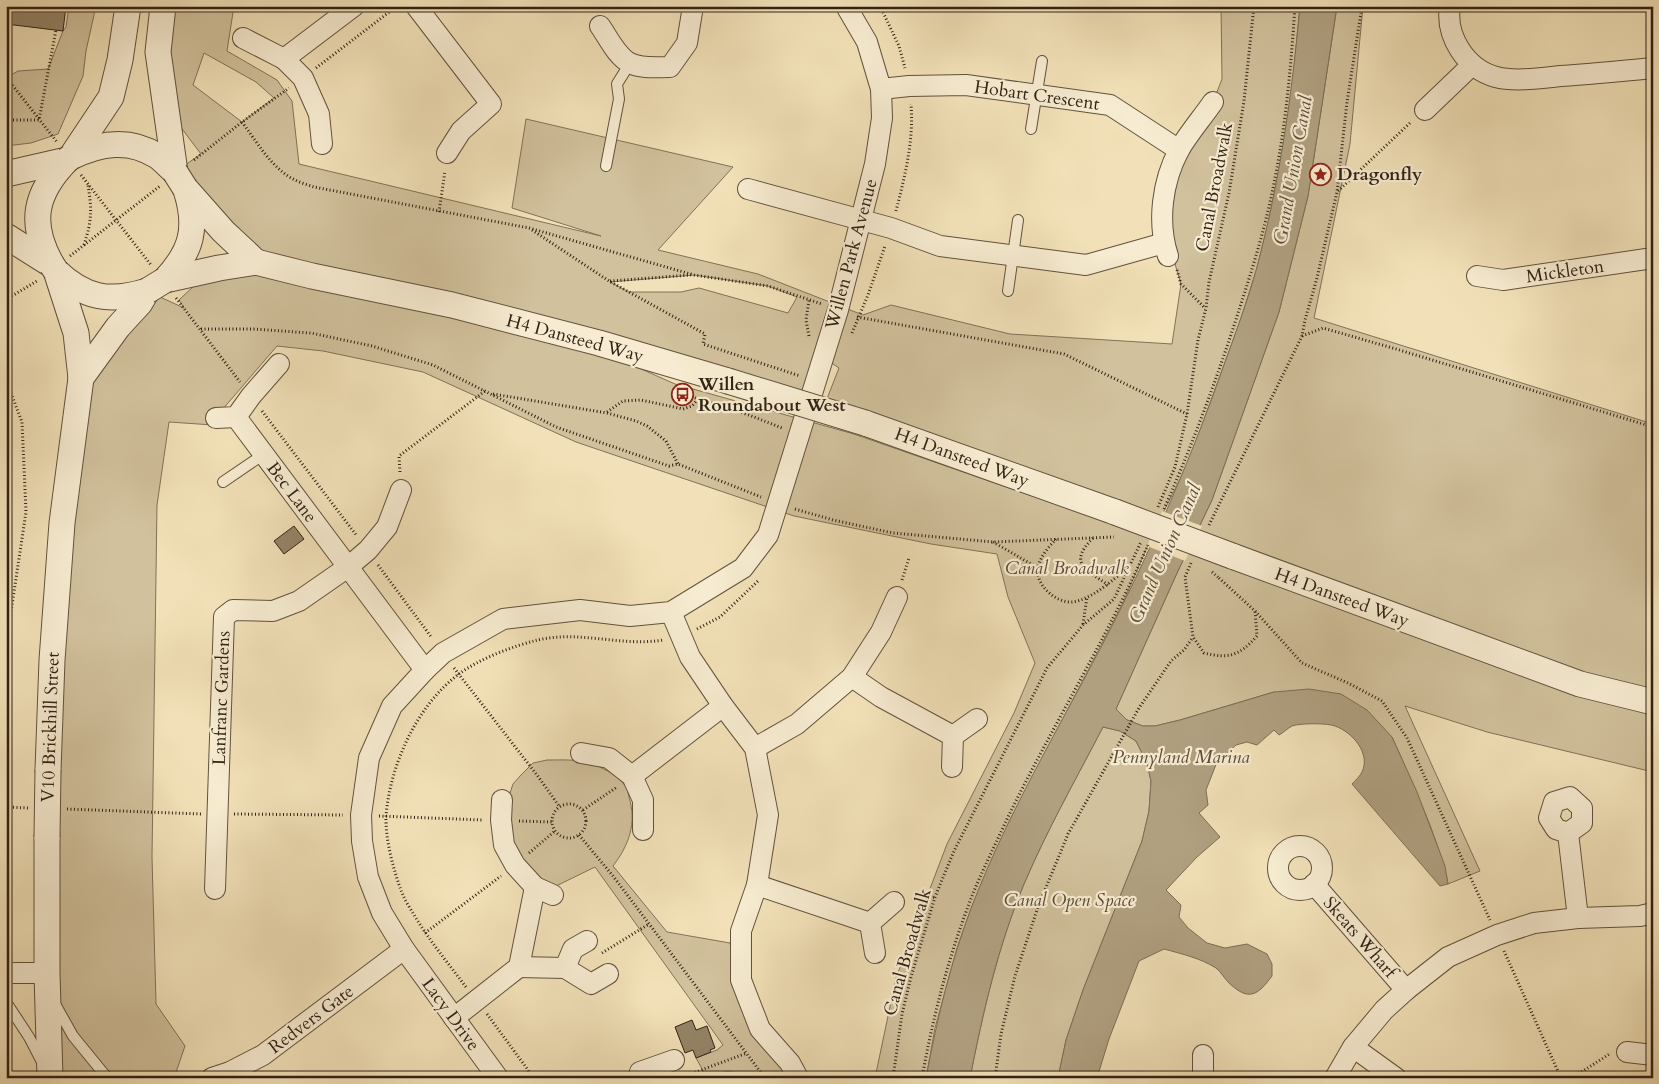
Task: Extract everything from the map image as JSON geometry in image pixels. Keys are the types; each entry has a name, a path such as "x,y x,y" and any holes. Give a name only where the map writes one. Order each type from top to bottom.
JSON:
{"street":[{"path":"23,240 38,221 39,205 44,189 111,97 120,60 128,6"},
{"path":"72,293 113,298 130,297 156,286 179,265 188,247 192,221 191,207 174,168 158,52 163,6"},
{"path":"284,59 354,6"},
{"path":"416,6 491,104 461,131 448,153"},
{"path":"600,26 621,55 630,63 652,68 670,67 687,43 693,6"},
{"name":"Willen Park Avenue","path":"671,612 743,568 768,535 837,312 875,164 882,118 881,89 867,42 846,6"},
{"path":"1450,6 1448,13 1455,44 1472,65 1496,77 1527,79 1653,68"},
{"path":"242,38 284,59 302,78 319,114 322,144"},
{"path":"1425,110 1472,65"},
{"name":"Hobart Crescent","path":"881,89 966,84 1110,105 1179,150"},
{"path":"748,189 891,228 940,246 1086,265 1166,250 1161,217 1168,178 1179,150 1213,102"},
{"path":"6,174 113,144 136,146 174,168"},
{"name":"H4 Dansteed Way","path":"174,168 223,231 256,262"},
{"name":"V10 Brickhill Street","path":"23,240 54,268 72,293 81,378 62,523 52,660 47,837 50,1078"},
{"name":"Mickleton","path":"1477,276 1503,280 1653,258"},
{"name":"H4 Dansteed Way","path":"156,286 219,268 256,262 471,310 599,343 865,423 1115,512 1580,684 1653,702"},
{"name":"V10 Brickhill Street","path":"81,378 118,327 156,286"},
{"path":"216,418 236,417 251,396 279,364"},
{"name":"Bec Lane","path":"236,417 425,670"},
{"path":"348,567 368,550 387,527 401,490"},
{"name":"Lanfranc Gardens","path":"215,889 224,617 233,610 273,612 299,601 348,567"},
{"path":"755,748 797,724 852,677 882,632 897,597"},
{"name":"Lacy Drive","path":"498,1078 404,950 382,912 368,877 362,842 361,815 369,758 392,706 425,670 443,653 503,619 580,610 630,616 671,612"},
{"path":"671,612 690,657 723,706 755,748 768,814 757,885 741,932 741,980 760,1029 790,1063 798,1078"},
{"path":"852,677 881,697 953,736"},
{"path":"632,776 723,706"},
{"path":"953,736 977,719"},
{"path":"952,767 953,736"},
{"path":"581,753 609,758 632,776 643,800 643,830"},
{"path":"454,1018 520,967 544,891 515,865 504,845 501,820 502,800"},
{"path":"1568,833 1578,918"},
{"name":"Skeats Wharf","path":"1314,884 1406,990"},
{"path":"757,885 870,923"},
{"path":"870,923 894,902"},
{"path":"1335,1078 1353,1046 1384,1010 1448,957 1497,935 1534,923 1578,918 1640,916 1653,913"},
{"path":"870,923 874,953"},
{"path":"569,970 573,949 587,941"},
{"name":"Redvers Gate","path":"212,1078 230,1072 263,1055 404,950"},
{"path":"520,967 569,970 590,984 608,974"},
{"path":"6,973 48,982"},
{"path":"1353,1046 1396,1078"},
{"path":"1626,1052 1653,1055"},
{"path":"1203,1055 1203,1078"},
{"path":"639,1078 640,1072 677,1069"}],"lane":[{"path":"1031,129 1042,61"},
{"path":"606,166 619,99 618,84 630,63"},
{"path":"1008,291 1018,220"},
{"path":"223,482 264,454"},
{"path":"48,982 73,1036 109,1078"},
{"path":"6,1002 29,1037 50,1078"}],"path":[{"path":"116,220 174,168 242,122 397,6"},
{"name":"Canal Broadwalk","path":"1157,509 1176,467 1187,414 1198,340 1206,308 1208,282 1229,193 1244,102 1254,6"},
{"path":"1162,512 1192,445 1225,355 1262,236 1274,183 1286,112 1295,6"},
{"path":"1208,528 1302,336 1304,320 1317,278 1337,192 1347,102 1362,6"},
{"path":"6,120 39,120 56,30"},
{"path":"1337,192 1425,110"},
{"path":"242,122 268,157 283,172 295,180 314,187 529,228 694,275 768,286 810,300 837,312 1064,354 1187,414"},
{"path":"439,212 448,153"},
{"path":"83,245 91,218 91,204 87,182"},
{"path":"529,228 609,281 705,334 703,344 800,376"},
{"path":"1166,250 1175,264 1182,284 1206,308"},
{"path":"609,281 694,275"},
{"path":"6,290 12,296 6,305"},
{"path":"807,343 809,335 806,320 810,300"},
{"path":"1302,336 1322,328 1653,428"},
{"path":"559,806 201,329 311,332 372,346 433,365 556,427 669,466 678,464 778,504 833,520 893,533 993,542 1114,537"},
{"path":"798,383 802,368"},
{"path":"6,380 22,422 26,512 6,645"},
{"path":"401,490 399,456 485,391"},
{"path":"678,392 783,428"},
{"path":"490,393 607,413 636,421 659,434 672,449 678,464"},
{"path":"607,413 623,401 641,400 683,409 692,406 698,399"},
{"path":"1057,538 1044,553 1038,568 1038,575 1044,588 1055,598 1072,602 1086,597 1108,585 1129,566"},
{"path":"1093,538 1082,549 1081,560 1085,571 1108,585"},
{"path":"922,1078 940,993 972,895 1025,782 1115,615 1151,538"},
{"path":"993,542 1038,568"},
{"name":"Canal Broadwalk","path":"893,1078 902,1014 935,897 954,851 1047,668 1083,625 1114,599 1142,542"},
{"path":"897,597 909,558"},
{"path":"1192,560 1185,577 1193,637 1204,653 1222,657 1247,647 1256,636 1255,611"},
{"path":"1220,578 1255,611 1302,663 1348,683 1382,702 1407,738 1561,1078"},
{"path":"1083,625 1086,597"},
{"path":"995,1078 1001,1034 1015,976 1038,907 1068,834 1139,708 1171,661 1184,650 1193,637"},
{"path":"459,674 428,704 407,738 394,775 386,816 390,856 402,895 425,933 477,1000 532,1078"},
{"path":"583,810 632,776"},
{"path":"569,803 583,810 587,820 584,831 580,835 569,838 559,835 555,831 552,822 555,811 559,806 569,803"},
{"path":"6,807 35,808"},
{"path":"64,809 217,814 361,815 552,822"},
{"path":"425,933 515,865 555,831"},
{"path":"580,835 765,1078"},
{"path":"894,902 935,897"},
{"path":"569,970 649,924"},
{"path":"1565,1078 1583,1071 1618,1048 1626,1052"},
{"path":"677,1069 746,1053"}],"green space":[{"path":"69,6 96,6 86,51 83,76 58,134 31,143 6,146 6,78 18,71 48,69 66,27"},
{"path":"163,6 234,6 227,51 277,80 292,101 299,164 601,236 512,208 526,119 733,167 658,250 758,274 863,315 891,305 1010,334 1172,344 1181,284 1175,264 1168,256 1168,178 1213,102 1222,79 1221,6 1300,6 1284,145 1257,268 1240,321 1188,463 1156,527 1121,607 1008,824 972,906 957,948 935,1028 926,1078 875,1078 896,978 947,844 1014,713 1035,663 1008,597 997,554 931,544 794,516 576,442 423,372 323,351 277,346 216,417 213,425 169,422 157,505 152,857 156,1004 185,1046 174,1078 50,1078 48,770 81,378 147,291 184,308 179,300 195,285 253,270 441,312 621,360 675,384 854,434 1032,496 1110,511 823,409 839,368 823,357 807,405 256,262 175,172 201,154 164,105","holes":["204,53 256,82 274,98 242,122 193,85","694,275 768,286 797,297 788,313 699,288 681,292 629,292 610,282"]},
{"path":"1337,6 1363,6 1350,144 1314,318 1653,424 1653,772 1487,732 1405,706 1480,871 1448,884 1430,825 1392,737 1274,692 1155,726 1143,726 1127,720 1116,709 1212,500 1279,312 1308,196"},
{"name":"Canal Open Space","path":"1103,727 1120,731 1136,741 1147,763 1151,781 1149,811 1142,841 1083,990 1066,1040 1058,1078 970,1078 992,980 1015,907 1042,844"},
{"path":"547,760 574,760 590,763 613,774 624,785 628,791 632,825 627,842 613,866 667,932 730,943 747,1024 761,1039 790,1078 754,1078 729,1071 706,1076 696,1058 717,1050 723,1045 595,867 554,887 540,883 518,863 506,805 513,784 521,775 533,763"}],"water":[{"path":"1300,6 1337,6 1308,196 1279,312 1212,500 1116,709 1127,720 1143,726 1155,726 1274,692 1309,689 1341,694 1367,710 1392,737 1417,792 1445,866 1448,884 1440,886 1352,784 1362,772 1364,758 1358,744 1348,733 1335,726 1326,724 1296,725 1279,735 1274,730 1257,745 1247,742 1236,745 1217,762 1206,790 1208,805 1199,813 1220,837 1197,857 1166,890 1181,905 1179,917 1188,928 1207,943 1225,948 1247,944 1267,954 1272,964 1272,976 1258,992 1253,994 1242,993 1229,983 1218,970 1210,965 1164,949 1139,961 1109,1039 1097,1078 1058,1078 1066,1040 1083,990 1142,841 1149,811 1151,781 1147,763 1136,741 1120,731 1103,727 1042,844 1015,907 992,979 970,1078 926,1078 951,969 964,927 988,867 1024,792 1121,608 1149,548 1201,427 1242,316 1257,267 1279,170 1289,105"}],"pier":[{"path":"1162,511 1202,526 1185,561 1147,546"}],"building":[{"path":"6,6 66,6 63,31 6,24"},
{"path":"294,526 304,539 284,554 274,541"},
{"path":"692,1020 696,1030 707,1026 715,1048 710,1050 711,1052 696,1058 693,1050 685,1053 675,1027"}],"place":[{"name":"Dragonfly","path":"1321,174"},
{"name":"Willen Roundabout West","path":"682,394"}],"water label":[{"name":"Grand Union Canal","path":"1292,170"},
{"name":"Grand Union Canal","path":"1164,553"},
{"name":"Pennyland Marina","path":"1181,756"}]}
